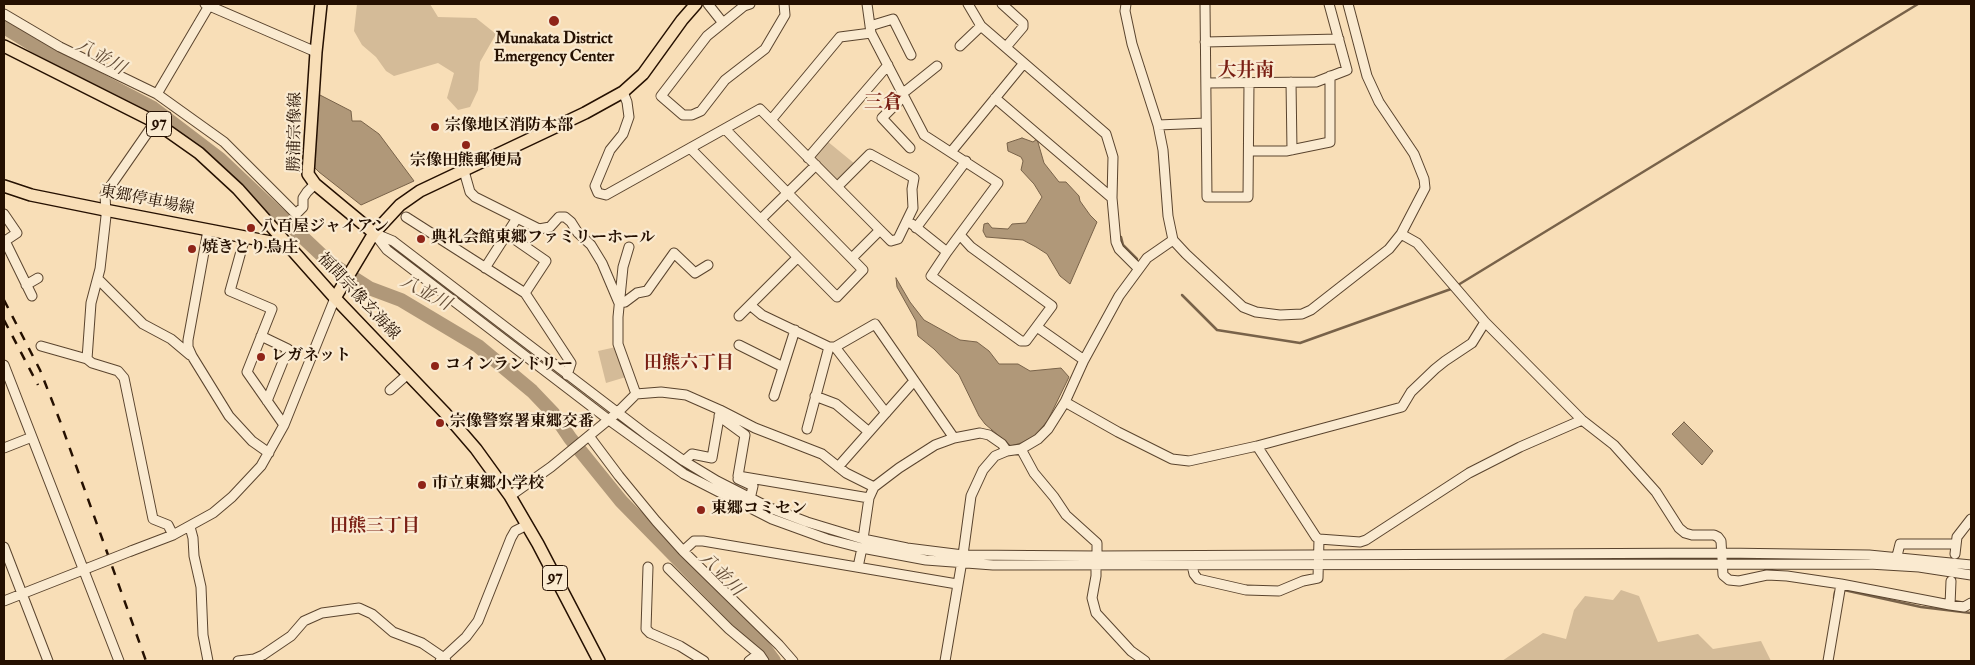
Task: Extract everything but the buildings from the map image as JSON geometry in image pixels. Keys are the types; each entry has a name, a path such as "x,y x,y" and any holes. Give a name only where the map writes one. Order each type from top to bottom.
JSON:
{"main road":[{"name":"勝浦宗像線","path":"321,4 308,174 315,184 374,233"},
{"path":"335,298 354,263 374,233 400,205 420,191 585,113 623,92 643,74 682,20 696,4"},
{"name":"福間宗像玄海線","path":"4,46 154,122 180,138 238,189 335,298 476,449 510,496 527,525 598,661"},
{"name":"東郷停車場線","path":"4,188 208,230 272,242 285,242"}],"street":[{"path":"157,94 208,4 316,52"},
{"path":"708,4 723,23"},
{"path":"750,4 744,6 707,36 661,96 683,115 701,111 725,80 766,49 785,16 784,4"},
{"path":"867,4 871,30 924,135 998,183 960,235 931,276 1021,341 1026,341 1052,306 971,247 960,235"},
{"path":"968,4 981,26 1106,134 1113,157 1112,198 1116,242 1119,249 1138,268"},
{"path":"1002,4 1023,23 1023,27 1006,47"},
{"path":"1126,4 1125,11 1132,44 1158,125 1163,150 1168,216 1173,240 1243,307 1256,312 1280,315 1302,314 1311,310 1389,249 1402,234 1424,188 1424,179 1414,154 1379,102 1367,76 1348,4"},
{"path":"1205,4 1207,197 1248,196 1248,83"},
{"path":"1206,83 1316,82 1347,70 1329,4"},
{"path":"4,14 60,47 157,94 224,142 296,214 303,207 303,198 306,192 315,184"},
{"path":"771,120 840,37 871,30 893,19 911,55"},
{"path":"960,46 981,26"},
{"path":"1205,42 1339,39"},
{"path":"951,152 1024,63"},
{"path":"808,158 888,65"},
{"path":"910,148 882,118 906,90 937,66"},
{"path":"1249,151 1292,150 1330,142 1330,76"},
{"path":"1290,82 1292,150"},
{"path":"623,92 627,102 629,117 624,134 610,150 595,186 598,193 606,195 760,109 891,241 898,239 913,208 912,189 914,178 870,154 838,186"},
{"path":"995,98 1112,198"},
{"path":"154,122 106,194 106,216 98,279 91,303 88,358 92,364 118,371 124,378 154,519 168,525 173,535"},
{"path":"1158,125 1206,123"},
{"path":"690,148 837,298 863,270 725,129"},
{"path":"916,228 966,161"},
{"path":"761,219 816,165"},
{"path":"464,171 470,192 475,197 539,229 550,227 559,217 565,217 571,222 578,233 591,245 602,263 619,303"},
{"path":"4,214 17,233 5,241 32,296"},
{"path":"406,217 525,293 571,364 567,374"},
{"path":"485,268 517,218"},
{"path":"908,221 948,252"},
{"path":"208,230 188,340 192,356 229,416 252,441 269,453"},
{"path":"852,258 880,230"},
{"path":"374,233 392,241 684,461 750,499 863,544"},
{"path":"374,233 387,250 609,420 684,474 750,509 810,533 863,544 907,548 962,559 1096,560 1319,554 1722,553 1898,556 1971,565"},
{"path":"507,234 546,261 525,293"},
{"path":"1402,234 1417,243 1485,322 1582,420 1614,445 1646,481 1679,528 1685,533 1714,535 1718,537 1721,541 1723,575 1729,580 1739,581 1774,576 1841,584 1950,605 1964,606 1971,604"},
{"path":"245,237 230,291 272,309 247,372 284,425"},
{"path":"945,661 971,496 983,470 995,456 1007,451 1020,449 1038,439 1048,429 1065,402 1084,360 1119,296 1147,258 1173,240"},
{"path":"629,247 623,267 617,326 618,344 636,394"},
{"path":"619,303 625,302 637,293 647,291 674,253 695,273 708,265"},
{"path":"739,316 797,258"},
{"path":"26,285 38,278"},
{"path":"98,279 143,324 171,339 192,356"},
{"path":"4,600 173,535 213,513 232,497 248,482 269,453 284,425 335,298"},
{"path":"750,305 762,315 832,347 886,413"},
{"path":"1065,402 1118,432 1172,459 1189,461 1257,446 1402,407 1411,392 1435,370 1472,343 1485,322"},
{"path":"806,429 832,347 875,324 954,438"},
{"path":"1037,327 1084,360"},
{"path":"774,396 795,330"},
{"path":"261,336 288,349 267,400"},
{"path":"41,346 88,358"},
{"path":"739,346 783,367"},
{"path":"4,365 86,569 119,661"},
{"path":"390,390 408,374"},
{"path":"838,467 914,380"},
{"path":"510,496 575,448 609,420 636,394 661,392 686,395 720,413 822,454 838,467 874,487"},
{"path":"815,396 836,404 869,432"},
{"path":"684,461 692,454 712,458 720,413"},
{"path":"720,413 745,435 738,480 753,486 750,499"},
{"path":"1319,540 1349,542 1366,540 1470,473 1520,447 1582,420"},
{"path":"858,567 869,498 874,487 935,445 954,438 980,433 989,434 1002,444 1007,451"},
{"path":"4,448 32,437"},
{"path":"588,437 683,551 779,645 792,661"},
{"path":"1192,565 1194,574 1198,579 1246,590 1268,592 1288,588 1303,581 1318,578 1319,540 1257,446"},
{"path":"1020,449 1034,473 1054,497 1066,516 1096,543 1096,576 1092,598 1096,613 1131,651 1145,661"},
{"path":"738,476 869,498"},
{"path":"1955,554 1957,536 1971,518"},
{"path":"238,661 254,660 263,655 291,636 304,621 322,613 359,608 372,614 393,632 422,643 444,660 478,621 511,538 515,531 527,525"},
{"path":"190,527 201,587 203,635 208,661"},
{"path":"683,551 694,541 703,541 957,584"},
{"path":"1898,556 1900,544 1956,544"},
{"path":"4,547 47,661"},
{"path":"1096,560 1192,565 1869,564 1918,567 1971,575"},
{"path":"648,567 646,629 650,634 680,646 704,661"},
{"path":"668,568 761,658"},
{"path":"1950,605 1951,581"},
{"path":"1828,661 1841,584"},
{"path":"749,661 761,658"}],"shaded area":[{"path":"357,4 430,4 438,17 476,18 496,34 480,62 478,90 470,107 458,110 447,98 454,73 438,63 394,76 386,71 376,57 362,45 354,31"},
{"path":"318,94 351,111 352,121 361,121 379,134 414,181 361,205 319,172 314,167"},
{"path":"1022,138 1033,142 1037,139 1044,163 1059,182 1066,182 1079,196 1080,201 1097,222 1070,284 1060,276 1047,254 1036,247 1023,240 986,237 983,231 984,224 988,223 992,228 1008,229 1012,224 1026,223 1042,197 1034,184 1021,170 1023,161 1021,157 1008,151 1007,143"},
{"path":"827,141 855,164 839,180 835,181 814,159 814,156"},
{"path":"896,278 910,302 924,320 960,340 977,342 989,351 999,364 1018,364 1030,371 1061,368 1069,377 1048,420 1035,436 1011,446 985,424 979,416 959,375 934,349 918,336 916,321 897,287"},
{"path":"616,347 626,377 606,383 598,351"},
{"path":"1684,422 1713,451 1702,465 1672,434"},
{"path":"1621,590 1639,596 1658,642 1698,634 1713,649 1761,641 1771,661 1502,661 1543,633 1566,639 1574,610 1585,596 1613,600"}],"waterway":[{"path":"1458,285 1918,4"},
{"name":"八並川","path":"4,27 35,46 153,108 220,159 330,263 369,288 401,300 478,346 532,391 553,413 570,438 621,501 763,646 774,661"},
{"path":"1121,237 1123,245 1137,259"},
{"path":"1182,295 1217,330 1300,343 1451,289"},
{"path":"1834,598 1835,592 1844,590 1921,607 1971,613"}],"railway":[{"path":"4,300 40,370 146,661"},
{"path":"4,320 38,385"}],"place":[{"name":"Munakata District Emergency Center","path":"554,21"},
{"name":"宗像地区消防本部","path":"435,127"},
{"name":"宗像田熊郵便局","path":"466,145"},
{"name":"八百屋ジャイアン","path":"251,228"},
{"name":"典礼会館東郷ファミリーホール","path":"421,239"},
{"name":"焼きとり鳥庄","path":"192,249"},
{"name":"レガネット","path":"261,357"},
{"name":"コインランドリー","path":"435,366"},
{"name":"宗像警察署東郷交番","path":"440,423"},
{"name":"市立東郷小学校","path":"422,485"},
{"name":"東郷コミセン","path":"701,510"}],"district":[{"name":"大井南","path":"1246,72"},
{"name":"三倉","path":"883,104"},
{"name":"田熊六丁目","path":"689,364"},
{"name":"田熊三丁目","path":"375,527"}]}
